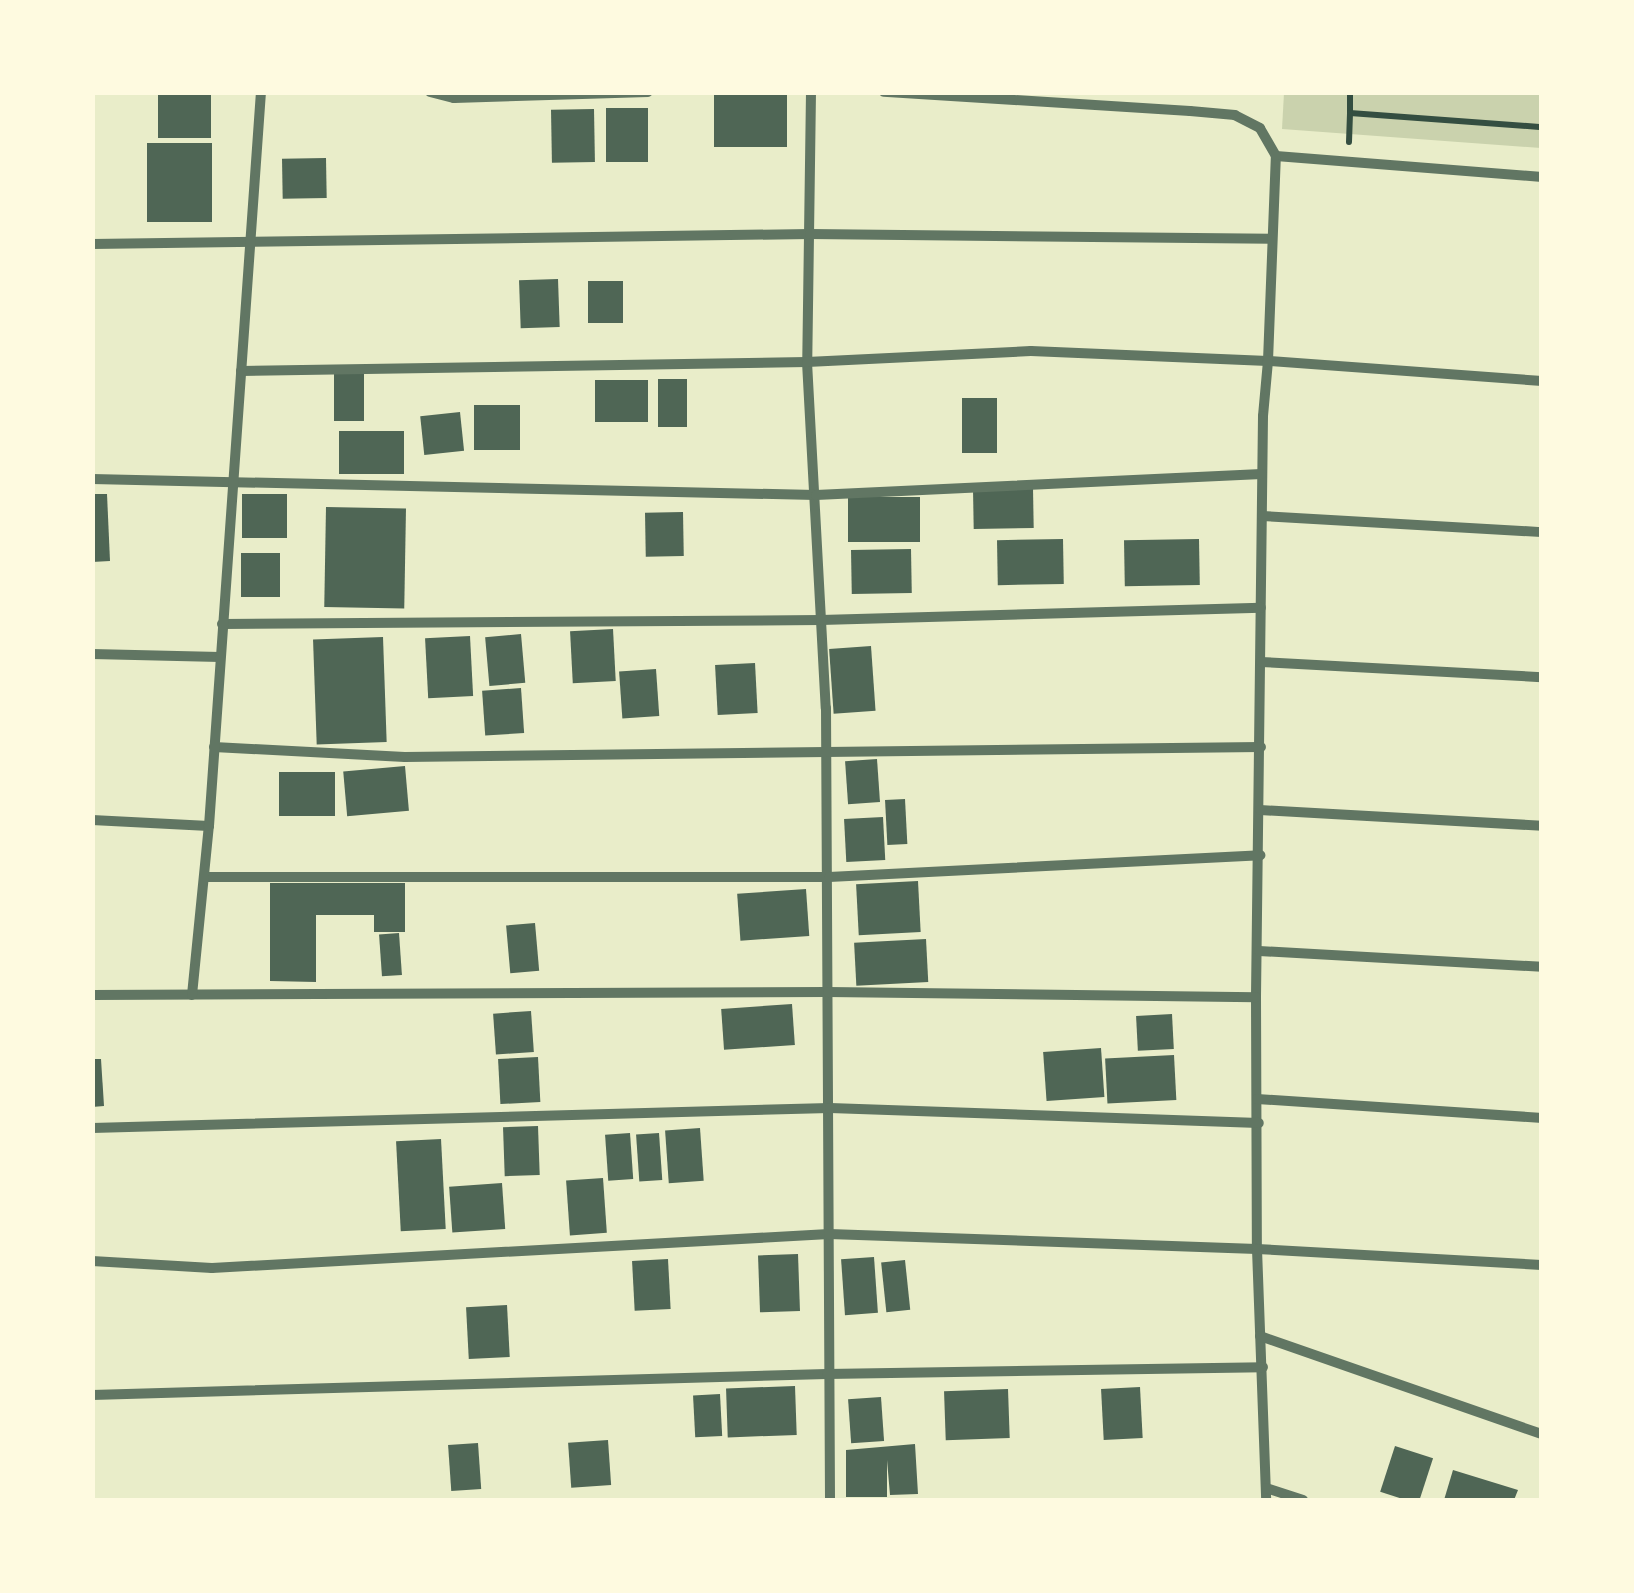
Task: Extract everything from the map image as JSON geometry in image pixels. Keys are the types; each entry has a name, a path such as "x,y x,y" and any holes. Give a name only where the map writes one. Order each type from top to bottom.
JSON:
{"street":[{"path":"192,995 209,826 261,92"},
{"path":"430,92 454,98 648,92"},
{"path":"811,92 807,362 826,751 830,1500"},
{"path":"884,92 1235,116 1260,128 1276,156 1262,474 1256,997 1257,1249 1266,1500"},
{"path":"1276,156 1542,176"},
{"path":"92,244 810,234 1271,239"},
{"path":"241,371 807,362 1031,351 1268,361 1542,381"},
{"path":"92,479 816,495 1262,474"},
{"path":"1262,516 1542,532"},
{"path":"222,624 821,620 1261,608"},
{"path":"92,654 220,656"},
{"path":"1261,662 1542,677"},
{"path":"214,747 405,757 1261,747"},
{"path":"1260,810 1542,826"},
{"path":"92,820 209,826"},
{"path":"204,877 828,877 1260,855"},
{"path":"1258,951 1542,967"},
{"path":"92,995 828,992 1256,997"},
{"path":"1257,1099 1542,1118"},
{"path":"92,1128 830,1108 1259,1123"},
{"path":"92,1260 212,1268 830,1234 1257,1249 1542,1266"},
{"path":"1260,1336 1542,1434"},
{"path":"92,1395 828,1374 1263,1367"},
{"path":"1266,1488 1303,1500"}],"path":[{"path":"1350,92 1350,113 1542,127"}],"green space":[{"path":"1284,93 1541,93 1541,148 1282,129"}],"building":[{"path":"158,92 211,92 211,138 158,138"},
{"path":"714,92 787,92 787,147 714,147"},
{"path":"606,108 648,108 648,162 606,162"},
{"path":"594,109 595,162 552,163 551,110"},
{"path":"147,143 212,143 212,222 147,222"},
{"path":"326,158 327,198 283,199 282,159"},
{"path":"558,279 560,327 521,328 519,280"},
{"path":"588,281 623,281 623,323 588,323"},
{"path":"334,373 364,373 364,421 334,421"},
{"path":"658,379 687,379 687,427 658,427"},
{"path":"595,380 648,380 648,422 595,422"},
{"path":"962,398 997,398 997,453 962,453"},
{"path":"474,405 520,405 520,450 474,450"},
{"path":"460,412 464,451 424,455 420,416"},
{"path":"339,431 404,431 404,474 339,474"},
{"path":"1033,488 1034,528 974,529 973,489"},
{"path":"92,494 107,494 110,561 92,562"},
{"path":"242,494 287,494 287,538 242,538"},
{"path":"848,497 920,497 920,542 848,542"},
{"path":"326,507 406,508 404,608 324,607"},
{"path":"683,512 684,556 646,557 645,513"},
{"path":"1063,539 1064,584 998,585 997,540"},
{"path":"1199,539 1200,585 1125,586 1124,540"},
{"path":"911,549 912,593 852,594 851,550"},
{"path":"241,553 280,553 280,597 241,597"},
{"path":"613,629 616,681 573,683 570,631"},
{"path":"521,634 525,683 489,686 485,637"},
{"path":"470,636 473,696 428,698 425,638"},
{"path":"383,637 387,742 317,744 313,639"},
{"path":"871,646 876,711 834,714 829,649"},
{"path":"755,663 758,713 718,715 715,665"},
{"path":"656,669 659,716 622,718 619,672"},
{"path":"521,688 524,733 485,736 482,691"},
{"path":"877,759 880,802 848,804 845,761"},
{"path":"405,766 409,811 347,816 343,771"},
{"path":"279,772 335,772 335,816 279,816"},
{"path":"905,799 907,844 887,845 885,800"},
{"path":"883,817 885,860 846,862 844,819"},
{"path":"918,881 921,932 859,935 856,884"},
{"path":"270,883 405,883 405,932 374,932 374,915 316,915 316,982 270,981"},
{"path":"806,889 809,936 740,941 737,894"},
{"path":"535,923 539,971 510,973 506,926"},
{"path":"399,933 402,975 382,976 379,934"},
{"path":"926,939 928,982 856,986 854,943"},
{"path":"792,1004 795,1045 724,1050 721,1009"},
{"path":"531,1011 534,1052 496,1055 493,1014"},
{"path":"1172,1014 1174,1049 1138,1051 1136,1016"},
{"path":"1101,1048 1104,1097 1047,1101 1043,1052"},
{"path":"1174,1055 1176,1100 1107,1104 1105,1059"},
{"path":"538,1057 540,1102 500,1104 498,1059"},
{"path":"92,1059 101,1059 104,1106 92,1107"},
{"path":"538,1126 540,1175 505,1176 503,1127"},
{"path":"700,1128 704,1181 669,1183 665,1130"},
{"path":"630,1133 633,1179 608,1181 605,1135"},
{"path":"659,1133 662,1180 639,1181 636,1135"},
{"path":"441,1139 446,1229 401,1231 396,1141"},
{"path":"603,1178 607,1233 570,1235 566,1181"},
{"path":"502,1183 505,1229 452,1233 449,1187"},
{"path":"798,1254 800,1311 760,1312 758,1255"},
{"path":"874,1257 878,1313 845,1315 841,1259"},
{"path":"668,1259 671,1309 635,1311 632,1261"},
{"path":"905,1260 910,1310 886,1312 881,1263"},
{"path":"507,1305 510,1357 469,1359 466,1307"},
{"path":"795,1386 797,1435 728,1437 726,1388"},
{"path":"1140,1387 1143,1438 1104,1440 1101,1389"},
{"path":"1008,1389 1010,1438 946,1440 944,1391"},
{"path":"720,1394 722,1436 695,1437 693,1395"},
{"path":"881,1397 884,1441 851,1443 848,1399"},
{"path":"608,1440 611,1485 571,1488 568,1443"},
{"path":"478,1443 481,1489 451,1491 448,1445"},
{"path":"915,1444 918,1494 890,1495 887,1460 887,1497 846,1497 846,1450"},
{"path":"1395,1446 1433,1458 1420,1500 1380,1492"},
{"path":"1453,1470 1518,1490 1514,1500 1444,1500"}]}
